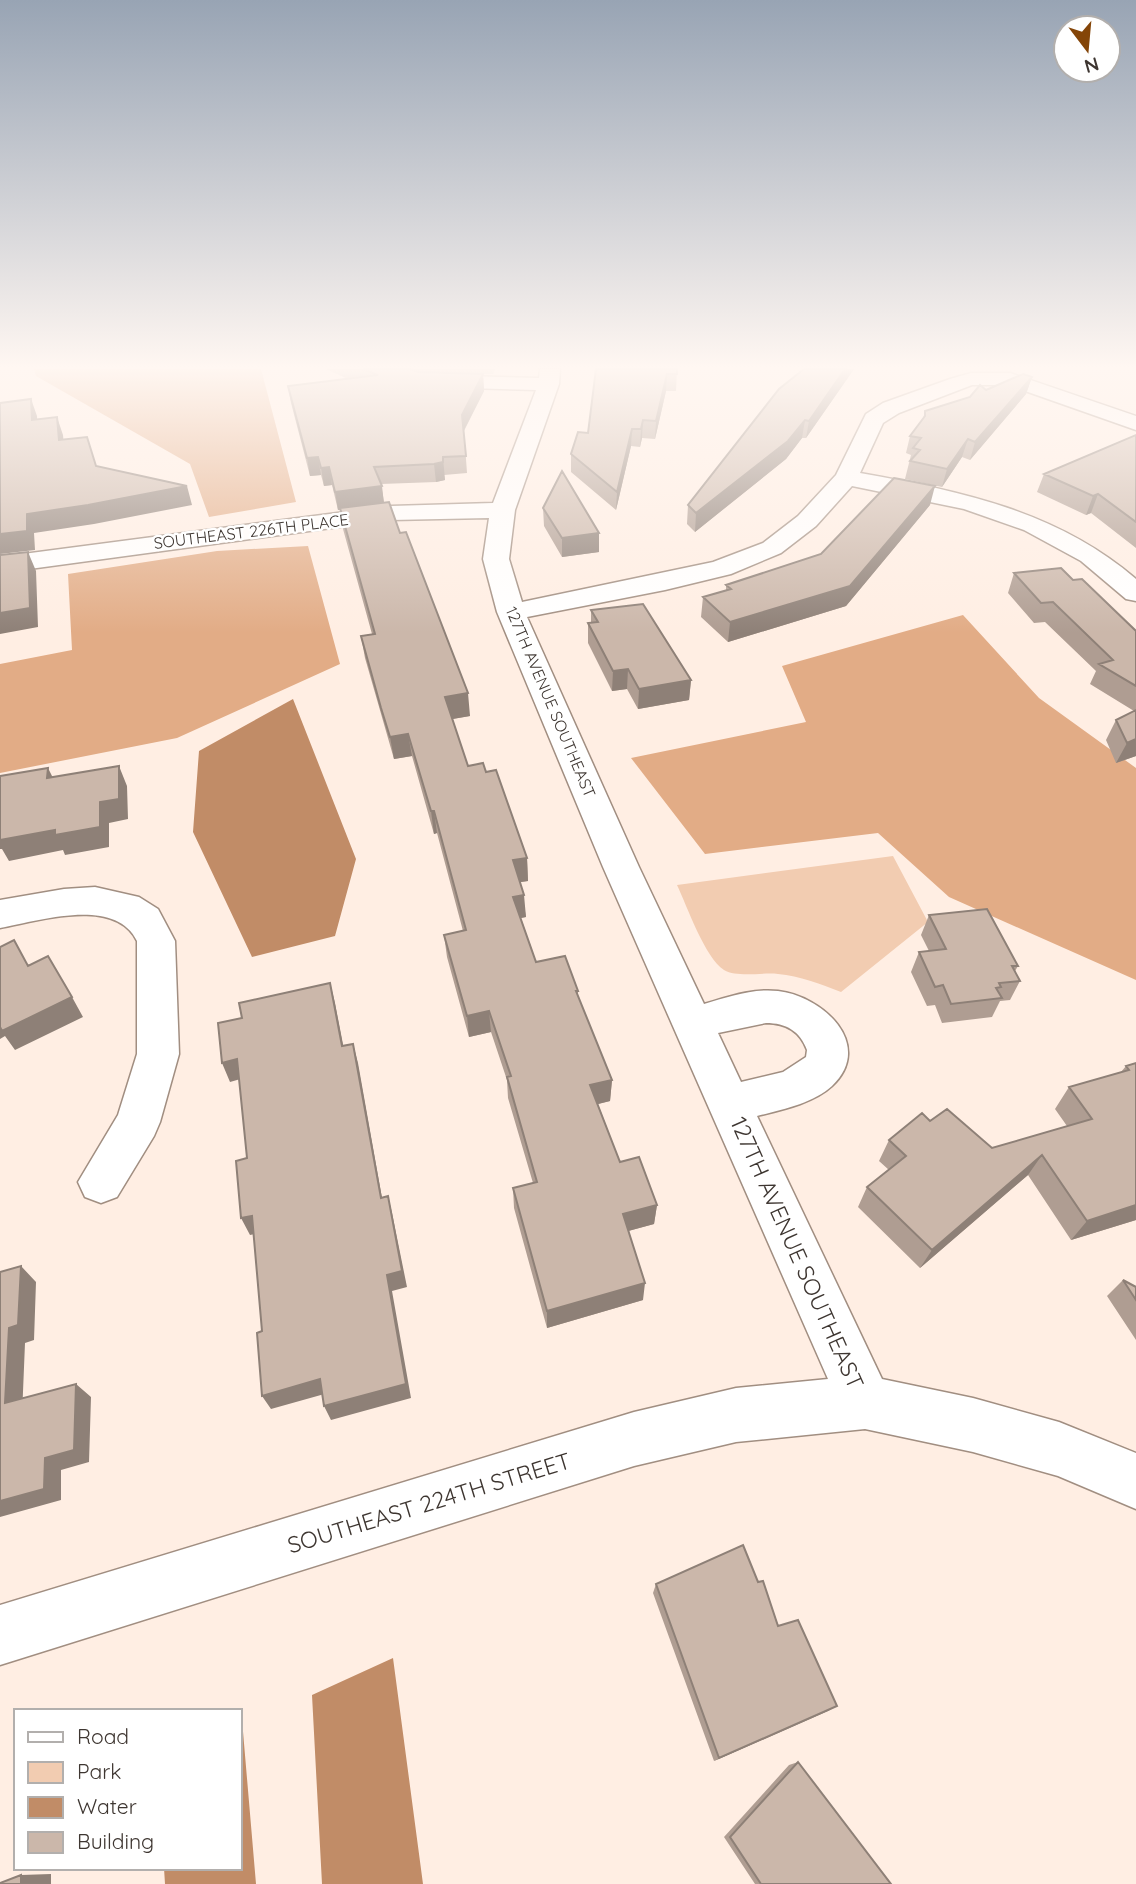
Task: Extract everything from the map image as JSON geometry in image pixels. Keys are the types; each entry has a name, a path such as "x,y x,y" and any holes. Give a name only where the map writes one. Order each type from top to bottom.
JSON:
{"street":[{"name":"127TH AVENUE SOUTHEAST","path":"522,457 503,510 496,559 511,611 621,867 865,1402"},
{"path":"511,611 665,582 722,568 772,548 807,521 846,478 856,457"},
{"path":"846,478 959,498 1002,513 1051,534 1090,555 1136,593"},
{"name":"SOUTHEAST 226TH PLACE","path":"0,565 391,513 503,510"},
{"path":"0,914 95,901 126,907 145,919 156,941 158,1054 138,1122 101,1182"},
{"name":"127TH AVENUE SOUTHEAST","path":"692,1024 758,1008 777,1007 796,1012 811,1022 823,1035 827,1051 824,1067 813,1079 797,1087 729,1104"},
{"name":"SOUTHEAST 224TH STREET","path":"0,1635 634,1439 736,1415 865,1402 973,1425 1059,1449 1136,1481"}],"green space":[{"path":"893,856 928,922 841,992 786,975 736,974 724,970 703,943 677,885"}],"shaded area":[{"path":"178,457 284,457 296,502 209,517 190,464"},
{"path":"308,546 340,664 177,738 0,773 0,664 72,650 68,574 217,551"},
{"path":"963,615 1039,698 1136,768 1136,980 949,897 878,833 705,854 631,758 806,722 782,666"}],"water":[{"path":"293,699 356,859 335,936 252,957 193,832 199,751"},
{"path":"393,1658 423,1884 322,1884 312,1695"},
{"path":"242,1720 256,1884 165,1884 164,1870 242,1870"}],"building":[{"path":"0,457 93,457 96,466 187,486 27,514 27,531 0,534"},
{"path":"307,457 445,457 443,462 434,464 374,467 382,486 335,492 329,467 321,468 318,457"},
{"path":"575,457 625,457 617,492"},
{"path":"726,457 768,457 696,513 688,505"},
{"path":"914,457 955,457 947,469 910,461"},
{"path":"1084,457 1136,457 1136,522 1098,494 1093,496 1044,474"},
{"path":"562,471 599,533 562,538 543,508"},
{"path":"894,478 935,486 850,586 730,622 703,597 731,589 726,585 821,554"},
{"path":"389,502 400,533 406,532 468,693 445,697 468,766 483,763 486,772 496,770 527,858 513,860 524,895 513,897 536,962 565,956 576,991 612,1080 590,1085 620,1162 639,1157 657,1205 623,1214 645,1283 547,1311 513,1188 537,1182 507,1077 511,1076 489,1011 467,1016 444,935 466,930 434,811 431,811 408,734 390,737 361,636 375,634 340,508"},
{"path":"28,552 30,608 0,613 0,555"},
{"path":"1061,568 1073,580 1082,579 1136,631 1136,686 1099,664 1113,660 1053,602 1041,603 1014,573"},
{"path":"643,604 691,680 639,689 628,669 613,671 588,623 598,622 591,610"},
{"path":"1136,710 1136,739 1127,743 1116,720"},
{"path":"119,766 119,799 100,802 100,827 55,835 55,830 0,840 0,776 48,768 47,778"},
{"path":"987,909 1018,966 1012,966 1020,981 999,983 1001,987 996,988 1002,998 951,1004 943,985 935,987 919,952 946,949 929,915"},
{"path":"14,940 28,966 48,956 72,997 2,1031 0,947"},
{"path":"330,983 342,1046 353,1044 381,1198 388,1196 402,1271 387,1275 406,1384 324,1406 320,1379 262,1396 257,1333 262,1331 252,1216 241,1218 236,1161 247,1158 237,1059 222,1063 218,1023 242,1018 239,1003"},
{"path":"1136,1063 1136,1205 1087,1221 1042,1155 932,1250 867,1187 906,1156 889,1140 922,1113 930,1121 947,1109 992,1148 1092,1119 1069,1087 1129,1070 1126,1066"},
{"path":"21,1266 18,1325 9,1328 5,1403 76,1384 74,1450 45,1458 44,1489 0,1501 0,1272"},
{"path":"1123,1280 1136,1287 1136,1300"},
{"path":"743,1545 758,1582 763,1581 778,1626 798,1620 837,1706 719,1758 656,1584"},
{"path":"798,1762 891,1884 761,1884 730,1837"},
{"path":"21,1875 21,1884 0,1884 0,1883"}]}
